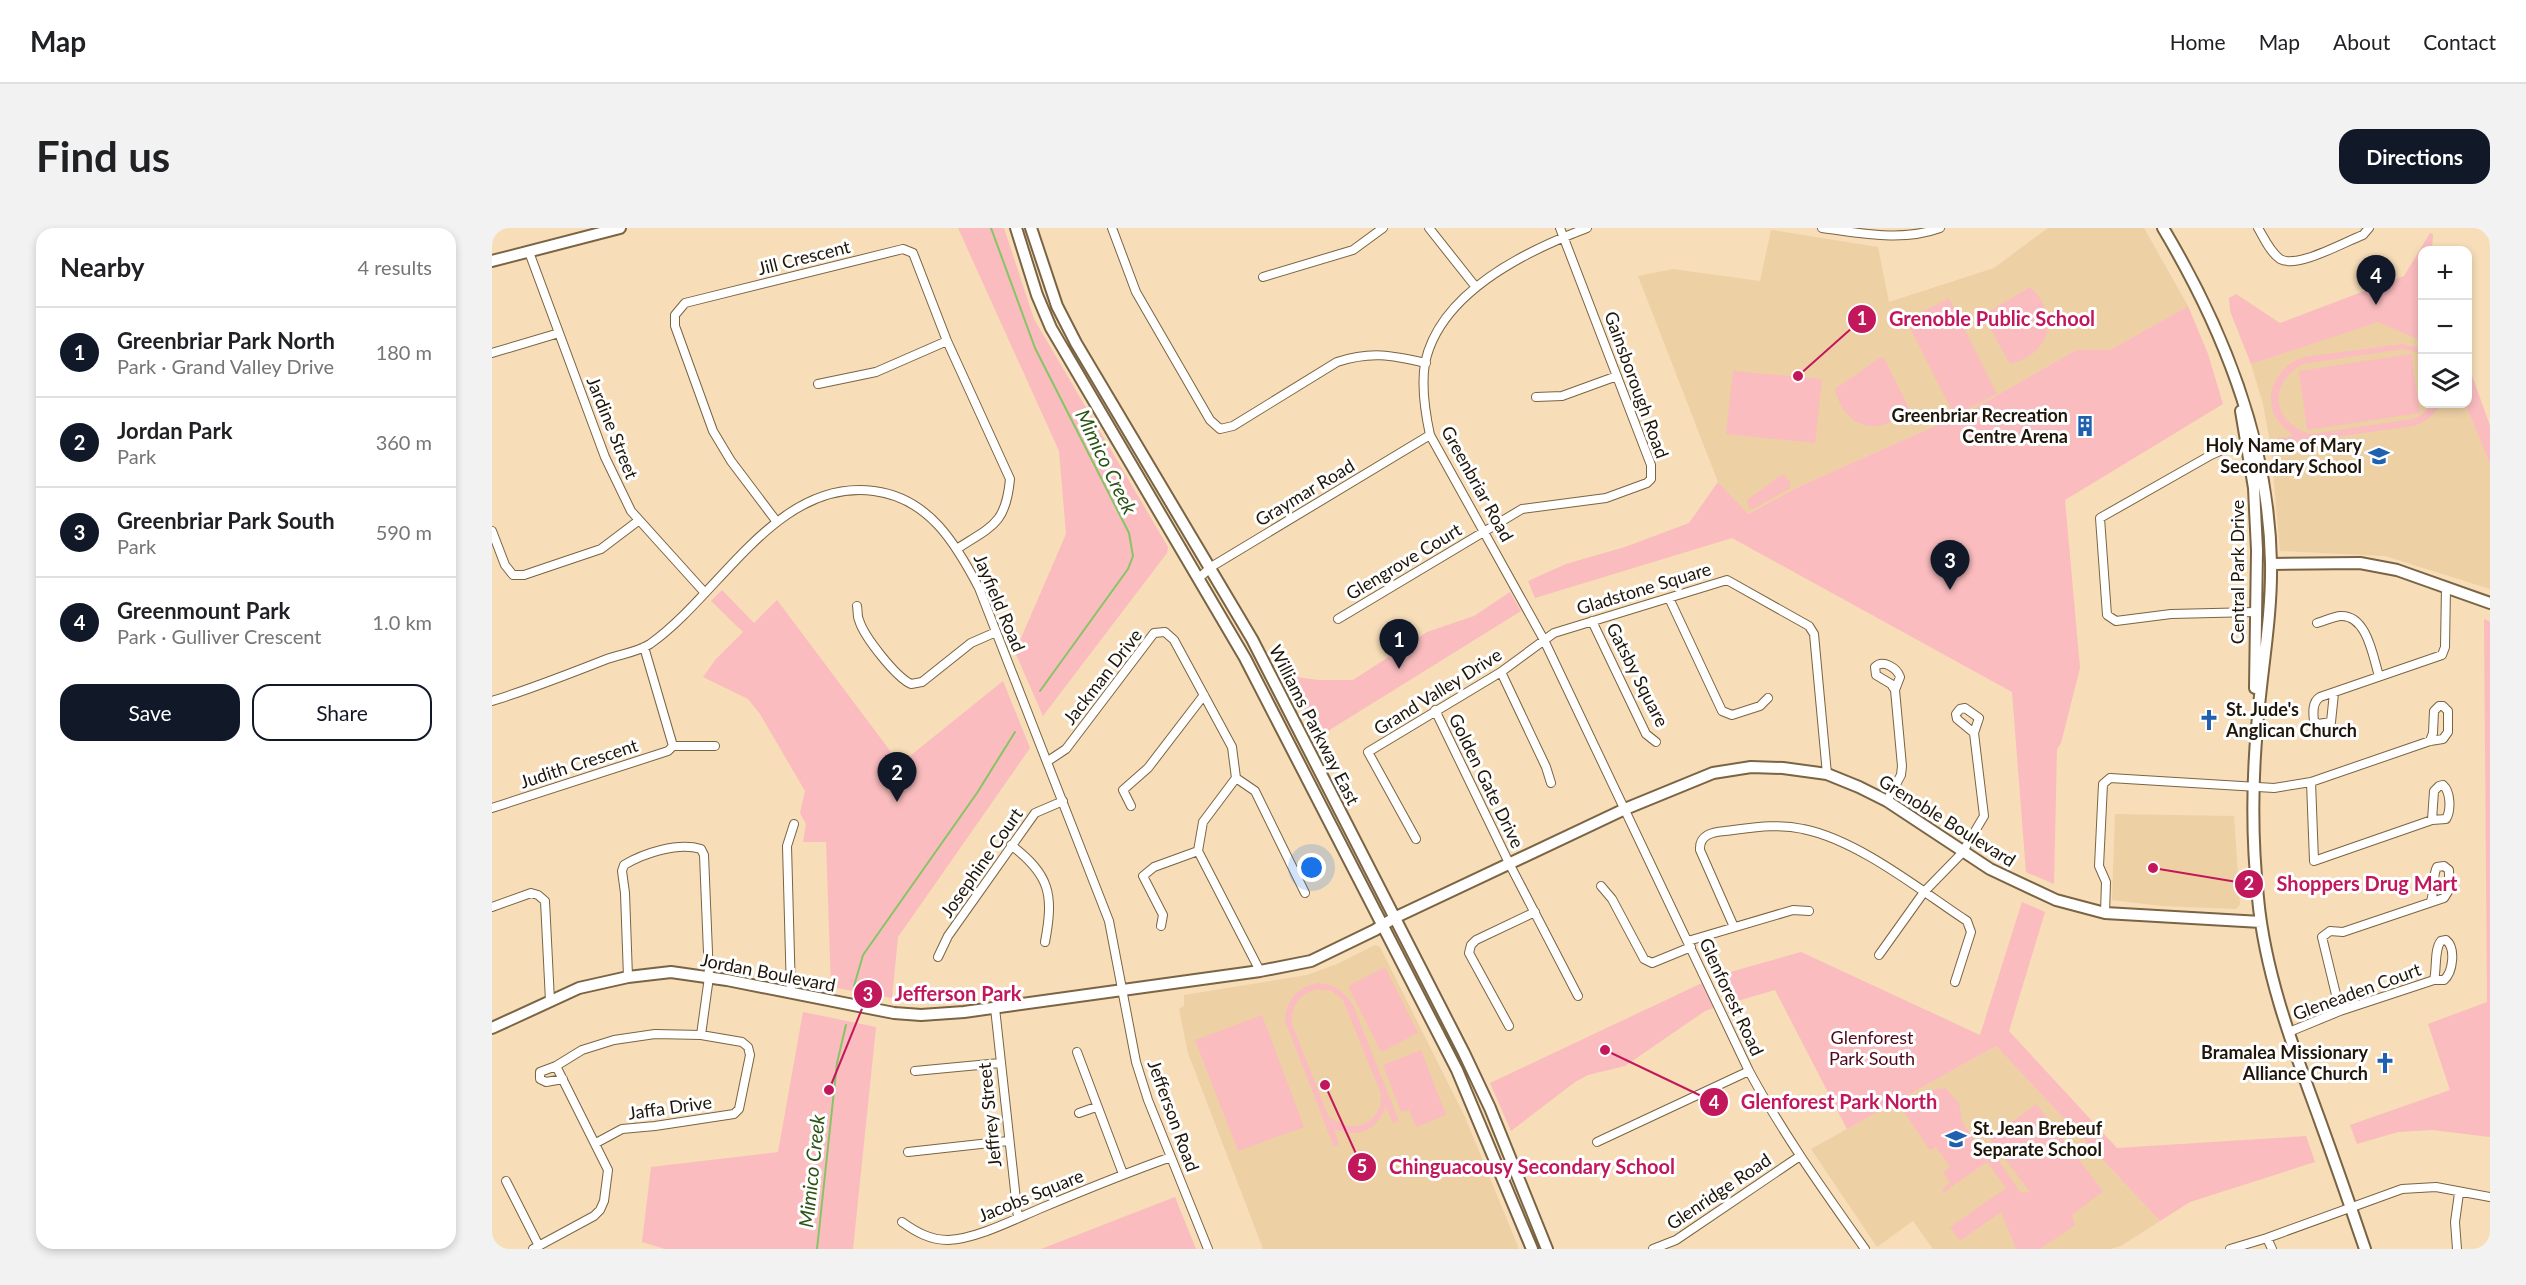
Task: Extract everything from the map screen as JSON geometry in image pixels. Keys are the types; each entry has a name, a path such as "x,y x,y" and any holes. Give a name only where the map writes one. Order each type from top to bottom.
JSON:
{"street":[{"path":"492,261 620,228"},
{"name":"Williams Parkway East","path":"1016,228 1037,296 1051,328 1245,658 1457,1070 1532,1249"},
{"name":"Williams Parkway East","path":"1031,228 1057,306 1076,343 1252,639 1443,1011 1490,1108 1547,1249"},
{"path":"1112,228 1136,292 1210,420 1220,429 1233,426 1337,362 1355,356 1384,354 1425,363"},
{"path":"1263,277 1353,250 1383,228"},
{"path":"1429,228 1475,286"},
{"name":"Gainsborough Road","path":"1485,530 1522,509 1606,498 1647,483 1651,479 1651,465 1560,228"},
{"name":"Greenbriar Road","path":"1587,228 1475,286 1446,318 1432,342 1425,363 1424,400 1430,435 1485,530 1544,640 1625,809"},
{"path":"1822,228 1909,235 1940,228"},
{"name":"Central Park Drive","path":"2163,228 2202,297 2236,381 2260,456 2269,523 2271,564 2254,785 2255,850 2261,922 2273,983 2365,1249"},
{"path":"2258,228 2272,252 2280,259 2289,262 2301,261 2363,235 2369,228"},
{"name":"Jill Crescent","path":"777,522 731,461 714,431 675,326 675,315 685,303 903,249 913,253 947,341 1010,479 1008,500 1003,515 989,529 958,548"},
{"name":"Jardine Street","path":"529,252 605,457 638,521 705,593"},
{"path":"492,353 559,333"},
{"path":"818,384 876,372 947,341"},
{"path":"1536,397 1562,396 1617,376"},
{"name":"Central Park Drive","path":"2236,381 2254,488 2257,564 2255,612 2257,729"},
{"name":"Graymar Road","path":"1198,579 1211,567 1430,435"},
{"path":"2247,446 2222,450 2211,455 2100,518 2108,615 2116,621 2171,614 2255,612"},
{"name":"Jayfield Road","path":"492,701 644,647 672,625 777,522 808,501 833,491 859,489 894,495 931,516 958,548 979,588 1109,921 1121,990"},
{"path":"492,531 505,565 513,575 524,576 601,549 638,521"},
{"name":"Glengrove Court","path":"1338,619 1485,530"},
{"path":"2257,564 2360,563 2397,570 2490,603"},
{"name":"Gladstone Square","path":"1544,640 1554,633 1727,580 1809,626 1814,634 1827,774"},
{"path":"2334,693 2379,676 2434,660 2442,655 2445,647 2446,587"},
{"path":"1669,598 1722,711 1732,715 1760,706 1768,698"},
{"path":"857,606 864,632 901,679 911,684 922,682 971,643 996,632"},
{"path":"2317,623 2339,616 2354,620 2365,632 2379,676"},
{"name":"Gatsby Square","path":"1592,621 1646,734 1656,742"},
{"name":"Jackman Drive","path":"1048,761 1066,749 1154,633 1165,632 1174,640 1232,747 1236,778"},
{"name":"Grand Valley Drive","path":"1416,839 1368,752 1501,672 1544,640"},
{"path":"644,647 673,746"},
{"path":"1501,672 1551,783"},
{"path":"1887,801 1901,775 1895,690"},
{"path":"1131,807 1123,790 1148,768 1204,695"},
{"name":"Golden Gate Drive","path":"1436,710 1509,865 1578,996"},
{"path":"1879,955 1924,892 1962,853 1984,816 1974,734"},
{"path":"2105,913 2106,882 2099,866 2103,784 2110,778 2274,788 2311,782 2430,741"},
{"name":"Judith Crescent","path":"492,808 668,751 673,746 715,746"},
{"name":"Grenoble Boulevard","path":"1394,918 1625,809 1713,773 1751,767 1783,768 1827,774 1887,801 1962,853 2038,893 2105,913 2261,922"},
{"path":"1260,971 1198,851 1203,822 1236,778 1255,791 1305,893"},
{"path":"2311,782 2314,861 2432,820"},
{"name":"Josephine Court","path":"938,957 948,936 1035,813 1063,801"},
{"name":"Glenforest Road","path":"1625,809 1749,1071 1768,1106 1861,1247"},
{"path":"791,993 786,846 794,824"},
{"path":"1734,927 1700,850 1700,843 1704,836 1715,832 1770,825 1802,828 1833,838 1854,849 1967,921 1971,926 1971,932 1955,982"},
{"path":"1011,845 1039,869 1044,880 1047,890 1048,926 1045,942"},
{"path":"628,977 622,871 624,865 674,847 701,849 704,855 709,977 701,1035"},
{"path":"1161,926 1164,915 1143,876 1154,867 1198,851"},
{"path":"1601,886 1616,905 1644,959 1652,963 1689,944 1734,927 1793,910 1809,911"},
{"path":"492,907 531,893 545,901 550,1001"},
{"path":"2340,1011 2322,937 2330,932 2343,932 2431,901"},
{"path":"1509,1026 1469,953 1471,945 1476,940 1535,912"},
{"name":"Jordan Boulevard","path":"492,1028 579,988 628,977 671,972 709,977 894,1013 949,1013 995,1008 1260,971 1311,961 1394,918"},
{"name":"Gleneaden Court","path":"2289,1032 2340,1011 2434,980 2444,980 2450,974 2451,947 2446,940 2441,941 2437,946 2437,969 2434,980"},
{"name":"Jefferson Road","path":"1121,990 1136,1062 1148,1100 1208,1249"},
{"name":"Jeffrey Street","path":"995,1008 1018,1218"},
{"name":"Jaffa Drive","path":"563,1079 546,1082 540,1078 540,1072 556,1066 582,1050 614,1040 654,1034 701,1035 742,1042 748,1047 750,1055 739,1109 734,1114 622,1129 596,1143"},
{"path":"1077,1052 1085,1068 1096,1107 1123,1174"},
{"path":"915,1071 1000,1063"},
{"path":"506,1181 536,1247 594,1216 604,1201 608,1170 556,1066"},
{"path":"1597,1142 1749,1071"},
{"path":"1079,1113 1096,1107"},
{"path":"908,1152 1008,1141"},
{"name":"Glenridge Road","path":"1653,1249 1676,1240 1800,1156"},
{"name":"Jacobs Square","path":"902,1222 925,1236 946,1240 974,1234 1171,1157"},
{"path":"2230,1249 2267,1238 2402,1189 2436,1187 2490,1197"},
{"path":"2457,1249 2456,1222 2459,1193"},
{"path":"2267,1238 2272,1249"}],"shaded area":[{"path":"2048,228 2144,228 2188,306 2110,350 2076,350 1973,409 1798,487 1747,514 1718,482 1638,276 1673,269 1760,281 1771,230 1878,247 1889,302 1994,268"},
{"name":"Holy Name of Mary Secondary School","path":"2378,321 2418,339 2418,408 2467,408 2490,464 2490,589 2385,556 2280,551 2271,448 2263,404 2251,364"},
{"path":"2115,814 2234,816 2240,904 2236,909 2161,906 2112,900"},
{"path":"1375,945 1380,947 1465,1117 1519,1249 1263,1249 1188,1053 1179,1009 1184,1006 1184,995 1307,975 1337,964"},
{"name":"St. Jean Brebeuf Separate School","path":"1996,1046 2160,1221 2121,1246 2110,1249 1933,1249 1913,1221 1877,1247 1811,1149"}],"green space":[{"path":"958,228 1004,228 1034,319 1168,547 1167,553 1043,716 1015,652 1066,534 1059,451"},
{"path":"2430,233 2433,234 2432,246 2422,246"},
{"path":"2418,253 2418,339 2378,322 2251,364 2230,311 2229,298 2236,294 2280,323 2404,276"},
{"path":"2030,287 2046,309 2047,332 2043,343 2035,352 2010,364 1984,317 1985,314"},
{"path":"1949,298 1997,394 1954,415 1906,320"},
{"path":"2188,306 2208,354 2223,404 2065,500 2080,668 2061,743 2057,749 2054,884 2026,872 2012,692 1732,538 1535,598 1528,581 1566,564 1625,547 1689,523 1718,482 1748,514 1798,487 1973,409 2076,350 2110,350"},
{"path":"2402,344 2418,348 2418,354 2403,349 2303,364 2291,372 2279,392 2282,412 2288,422 2311,434 2413,419 2428,408 2438,408 2429,418 2413,426 2279,445 2277,438 2293,436 2274,414 2271,405 2273,387 2281,372 2304,357"},
{"path":"2411,354 2420,413 2307,430 2299,371"},
{"path":"1881,357 1884,358 1909,408 1887,424 1865,425 1855,421 1846,413 1835,389"},
{"path":"1733,371 1822,379 1815,443 1726,434"},
{"path":"2472,375 2490,426 2490,464 2467,408 2472,408"},
{"path":"1784,475 1790,482 1790,488 1753,509 1749,508 1747,500"},
{"path":"722,590 754,623 777,600 900,764 1003,681 1030,748 898,937 892,998 831,987 826,842 803,842 806,824 800,813 805,791 760,714 748,699 703,677 716,659 743,632 711,601"},
{"path":"1510,592 1521,611 1315,739 1302,700 1292,682 1296,677 1318,680 1353,680 1427,632 1474,616"},
{"path":"2484,619 2490,622 2490,1137 2432,1130 2398,1132 2357,1144 2350,1125 2450,1090 2428,1024 2487,1002"},
{"name":"Glenforest Park South","path":"2022,902 2045,912 2009,1031 2117,1148 2306,1136 2315,1162 2190,1202 2160,1221 1996,1046 1847,1129 1775,990 1730,1003 1716,976 1801,952 1980,1035"},
{"path":"1385,967 1418,1033 1381,1052 1348,986"},
{"path":"1319,983 1334,987 1343,993 1353,1005 1399,1121 1393,1123 1386,1107 1377,1122 1365,1131 1351,1133 1334,1129 1339,1144 1334,1147 1285,1021 1294,995","holes":["1317,989 1332,991 1343,1000 1381,1094 1377,1113 1371,1120 1355,1126 1336,1122 1328,1115 1292,1024 1295,1006 1305,994"]},
{"path":"1702,983 1714,1008 1705,1011 1625,1066 1588,1075 1575,1082 1511,1131 1490,1083"},
{"path":"803,1012 876,1027 853,1249 665,1249 642,1242 651,1167 778,1152"},
{"path":"1262,1015 1304,1127 1238,1151 1195,1040"},
{"path":"1421,1050 1446,1115 1416,1127 1409,1110 1401,1112 1383,1065"},
{"path":"1946,1088 1959,1103 1962,1122 1977,1143 1984,1139 2021,1193 2030,1192 1990,1139 2036,1104 2103,1191 2072,1215 2075,1225 2040,1249 2016,1249 2001,1212 1960,1241 1950,1227 2006,1188 1987,1162 1944,1192 1942,1189 1950,1183 1943,1173 1950,1167 1936,1147 1930,1150 1902,1109 1931,1090"},
{"path":"1175,1197 1196,1249 1041,1249"}],"waterway":[{"name":"Mimico Creek","path":"991,228 1035,348 1129,533 1133,556 1128,569 1040,691"},
{"name":"Mimico Creek","path":"854,986 863,955 977,793 1015,732"},
{"name":"Mimico Creek","path":"817,1249 837,1063 846,1025"}],"place":[{"name":"Greenmount Park","path":"2376,305"},
{"name":"Grenoble Public School","path":"1798,376"},
{"name":"Greenbriar Recreation Centre Arena","path":"2085,426"},
{"name":"Holy Name of Mary Secondary School","path":"2379,456"},
{"name":"Greenbriar Park South","path":"1950,590"},
{"name":"Greenbriar Park North","path":"1399,669"},
{"name":"St. Jude's Anglican Church","path":"2209,720"},
{"name":"Jordan Park","path":"897,802"},
{"name":"Shoppers Drug Mart","path":"2153,868"},
{"name":"Glenforest Park North","path":"1605,1050"},
{"name":"Bramalea Missionary Alliance Church","path":"2385,1063"},
{"name":"Chinguacousy Secondary School","path":"1325,1085"},
{"name":"Jefferson Park","path":"829,1090"},
{"name":"St. Jean Brebeuf Separate School","path":"1956,1139"}]}
